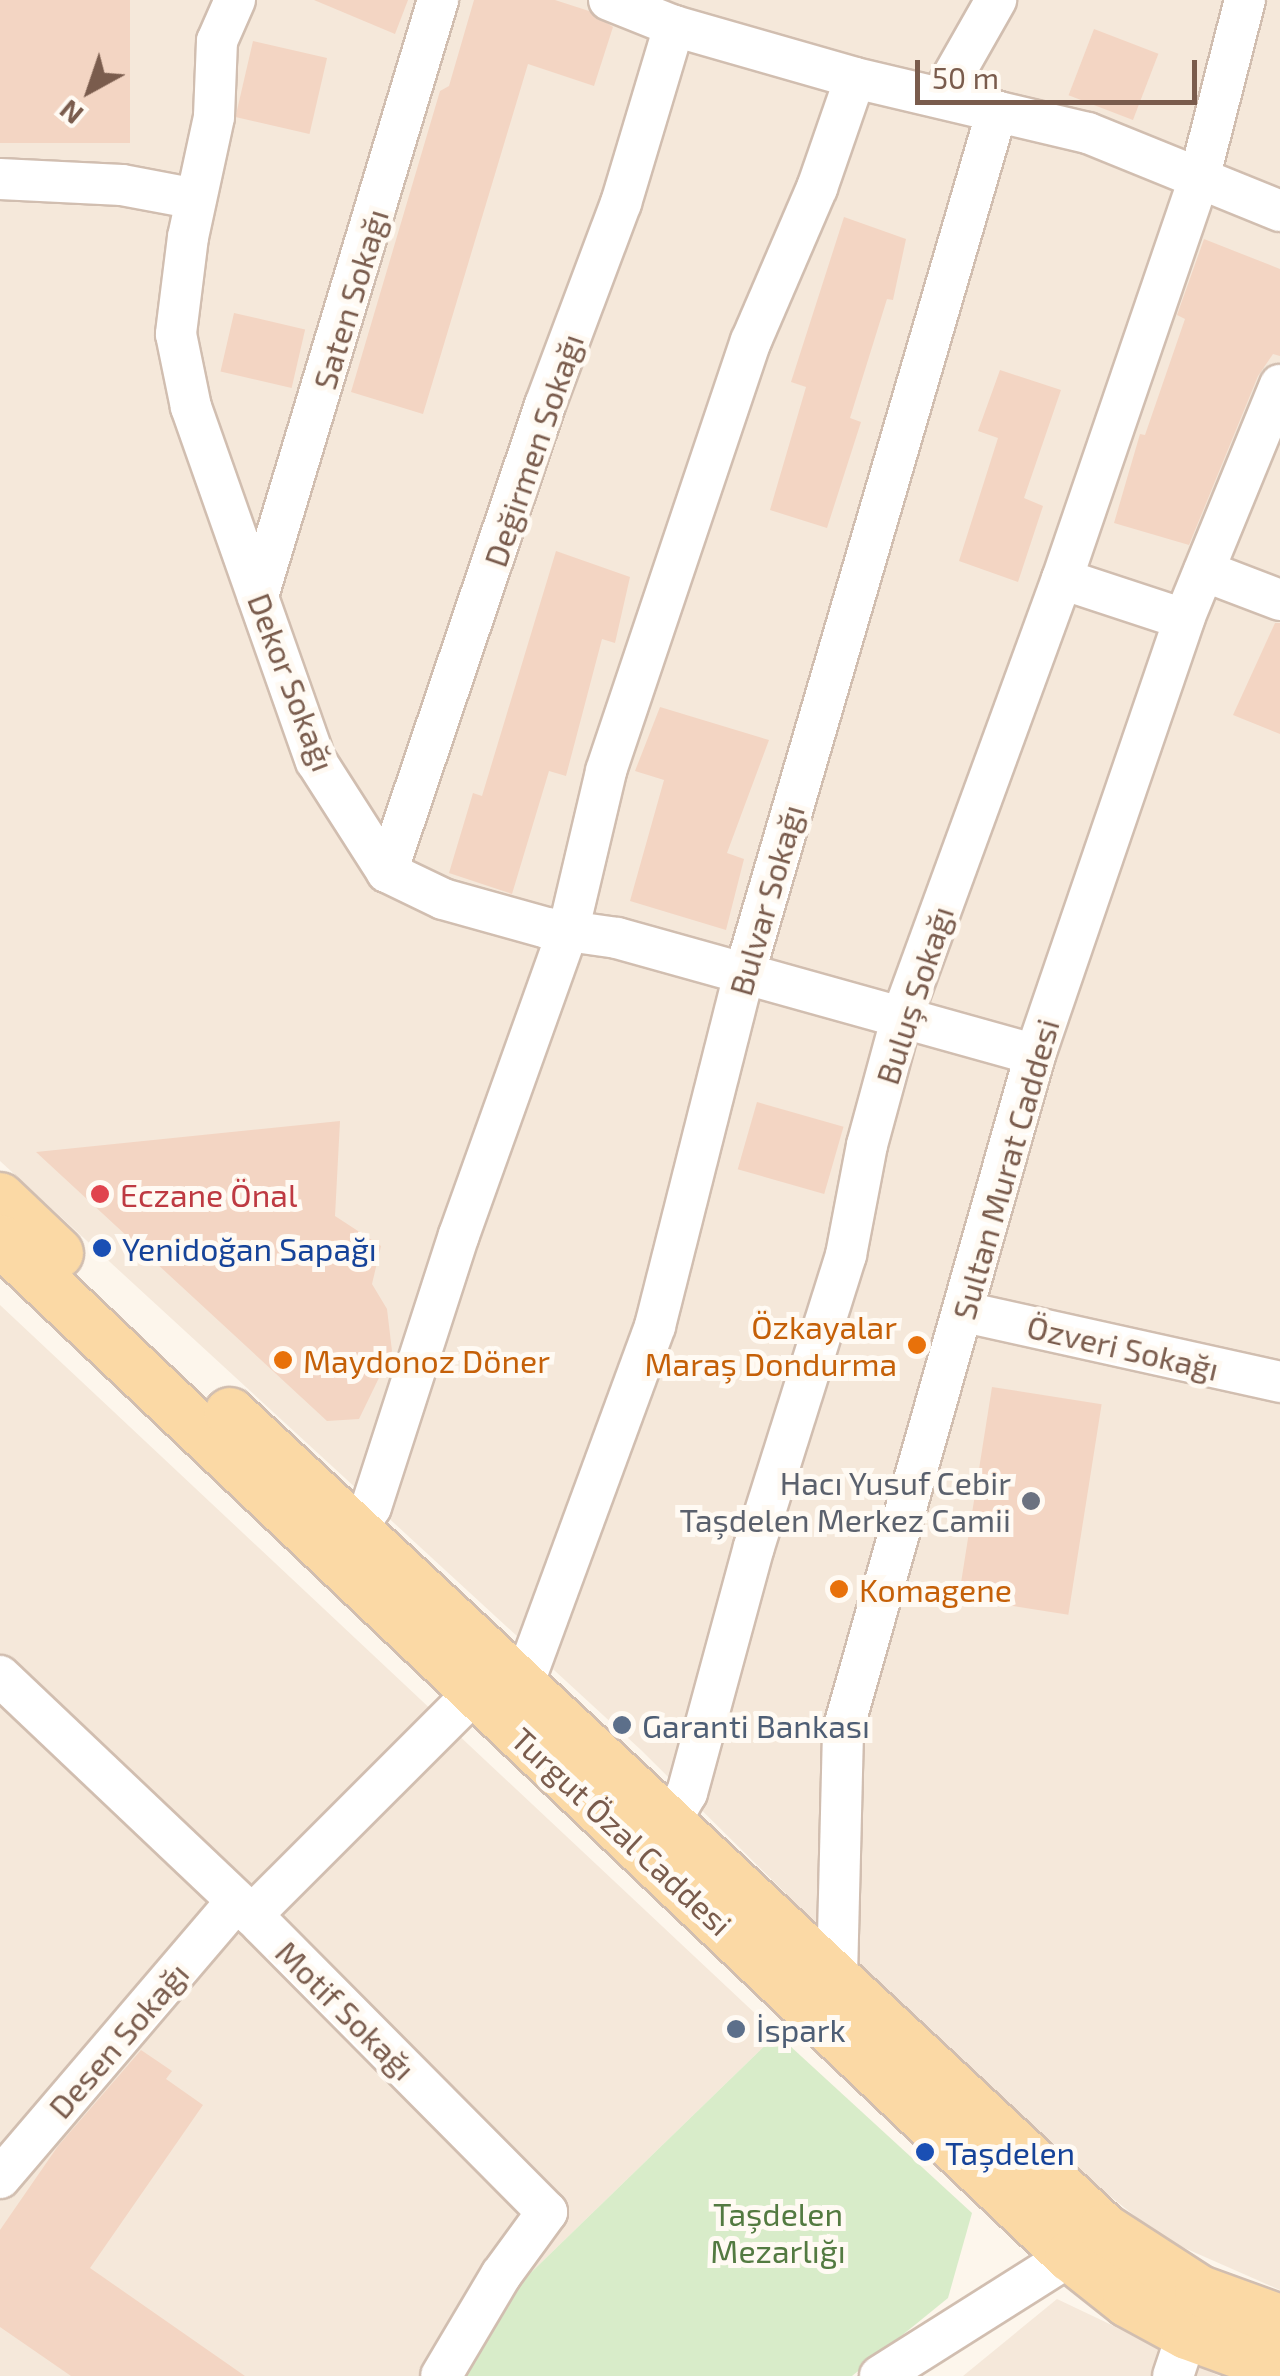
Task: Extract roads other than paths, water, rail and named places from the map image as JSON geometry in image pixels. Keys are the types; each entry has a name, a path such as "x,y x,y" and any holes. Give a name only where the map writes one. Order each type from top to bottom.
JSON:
{"main road":[{"name":"Turgut Özal Caddesi","path":"0,1198 838,1978 1087,2243"},
{"name":"Turgut Özal Caddesi","path":"0,1240 474,1693 884,2076 1087,2243 1187,2334 1280,2368"},
{"name":"Turgut Özal Caddesi","path":"1187,2334 1280,2320"}],"street":[{"name":"Dekor Sokağı","path":"235,0 217,40 214,117 196,199 176,334 191,406 316,761 387,872"},
{"name":"Saten Sokağı","path":"258,596 438,0"},
{"path":"609,0 674,26 855,78 1088,133 1280,211"},
{"path":"942,97 996,0"},
{"name":"Buluş Sokağı","path":"670,1822 688,1793 754,1547 846,1255 867,1145 902,1016 1062,579 1199,179 1245,0"},
{"name":"Değirmen Sokağı","path":"387,872 546,406 621,203 674,26"},
{"path":"356,1530 370,1507 459,1235 569,928 606,771 696,501 751,341 817,188 855,78"},
{"name":"Bulvar Sokağı","path":"523,1685 654,1326 744,975 997,111"},
{"path":"0,178 122,185 196,199"},
{"name":"Sultan Murat Caddesi","path":"838,1978 843,1730 965,1312 1034,1055 1184,619 1280,385"},
{"path":"1204,571 1280,600"},
{"path":"1062,579 1184,619"},
{"path":"387,872 443,899 548,928 569,928 1034,1055"},
{"name":"Özveri Sokağı","path":"965,1312 1280,1382"},
{"name":"Motif Sokağı","path":"0,1676 244,1909 548,2212 500,2275 441,2376"},
{"name":"Desen Sokağı","path":"0,2178 244,1909 474,1693"},
{"path":"880,2376 1087,2243"},
{"path":"1187,2334 1213,2376"}],"place":[{"name":"Eczane Önal","path":"100,1194"},
{"name":"Yenidoğan Sapağı","path":"102,1248"},
{"name":"Özkayalar Maraş Dondurma","path":"917,1345"},
{"name":"Maydonoz Döner","path":"283,1360"},
{"name":"Hacı Yusuf Cebir Taşdelen Merkez Camii","path":"1031,1501"},
{"name":"Komagene","path":"839,1589"},
{"name":"Garanti Bankası","path":"622,1725"},
{"name":"İspark","path":"736,2029"},
{"name":"Taşdelen","path":"925,2152"}],"park label":[{"name":"Taşdelen Mezarlığı","path":"778,2232"}]}
